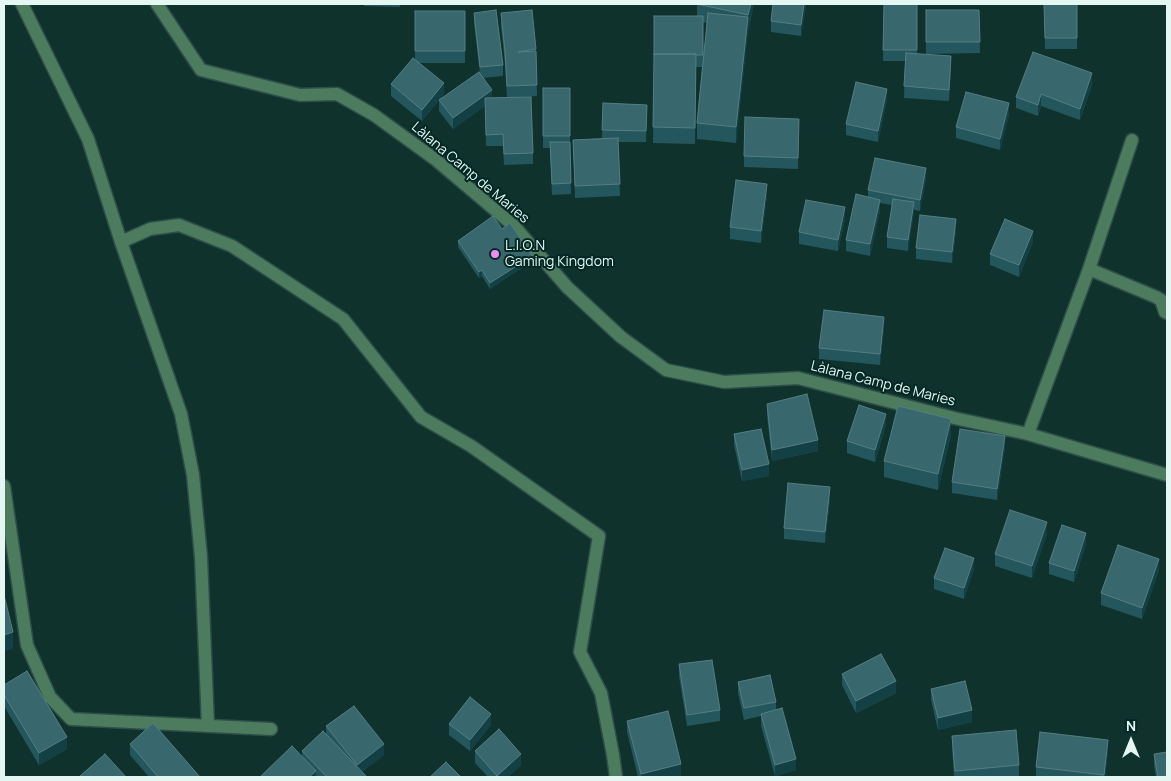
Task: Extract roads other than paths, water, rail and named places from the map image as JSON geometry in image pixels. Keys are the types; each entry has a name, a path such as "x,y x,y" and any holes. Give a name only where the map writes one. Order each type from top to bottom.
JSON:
{"street":[{"path":"22,4 88,139 180,414 193,475 201,557 208,726"},
{"name":"Làlana Camp de Maries","path":"157,4 201,70 300,95 337,94 382,121 436,160 514,226 567,287 621,337 666,370 724,382 798,378 954,418 1028,434 1167,474"},
{"path":"1028,434 1089,269 1132,140"},
{"path":"121,242 150,229 179,225 232,246 343,319 422,417 471,446 599,536 580,652 601,693 616,777"},
{"path":"1089,269 1162,300 1164,312 1167,313"},
{"path":"4,486 27,645 50,697 71,719 271,729"}],"place":[{"name":"L.I.O.N Gaming Kingdom","path":"495,254"}]}
